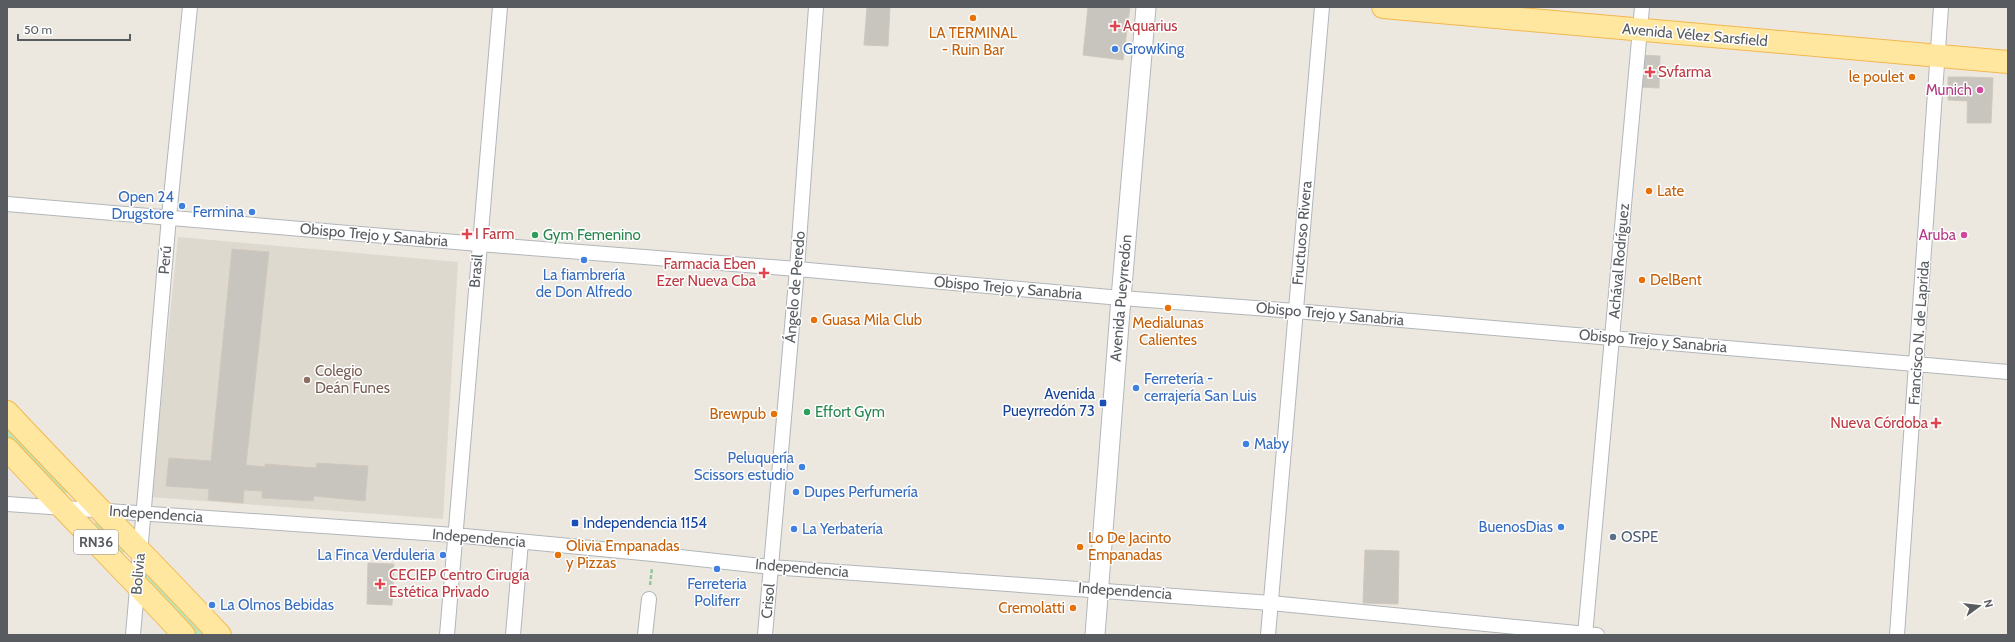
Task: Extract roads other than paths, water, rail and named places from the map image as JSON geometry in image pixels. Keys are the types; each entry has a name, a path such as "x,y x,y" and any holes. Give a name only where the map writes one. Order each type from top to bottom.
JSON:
{"main road":[{"name":"Avenida Pueyrredón","path":"1095,635 1121,298 1146,7"},
{"name":"Avenida Vélez Sarsfield","path":"1383,7 1937,57 2008,62"},
{"name":"RN36","path":"7,412 220,635"},
{"name":"RN36","path":"7,449 62,508 138,584 184,635"}],"street":[{"name":"Perú","path":"144,513 169,217 190,7"},
{"name":"Brasil","path":"447,635 454,535 500,7"},
{"name":"Ángelo de Peredo","path":"771,567 797,269 816,7"},
{"name":"Fructuoso Rivera","path":"1268,635 1294,311 1322,7"},
{"name":"Achával Rodríguez","path":"1589,635 1612,337 1642,7"},
{"name":"Francisco N. de Laprida","path":"1897,635 1941,7"},
{"name":"Obispo Trejo y Sanabria","path":"7,204 797,269 1121,298 1612,337 2008,372"},
{"name":"Independencia","path":"7,504 454,535 771,567 1098,589 1270,603 1589,635"},
{"name":"Bolivia","path":"133,635 144,513"},
{"path":"513,635 521,542"},
{"name":"Crisol","path":"765,635 771,567"},
{"path":"645,635 649,599"}],"place":[{"name":"LA TERMINAL - Ruin Bar","path":"973,18"},
{"name":"Aquarius","path":"1115,26"},
{"name":"GrowKing","path":"1115,49"},
{"name":"Svfarma","path":"1650,72"},
{"name":"le poulet","path":"1912,77"},
{"name":"Munich","path":"1980,90"},
{"name":"Late","path":"1649,191"},
{"name":"Open 24 Drugstore","path":"182,206"},
{"name":"Fermina","path":"252,212"},
{"name":"I Farm","path":"467,234"},
{"name":"Gym Femenino","path":"535,235"},
{"name":"Aruba","path":"1964,235"},
{"name":"La fiambrería de Don Alfredo","path":"584,260"},
{"name":"Farmacia Eben Ezer Nueva Cba","path":"764,273"},
{"name":"DelBent","path":"1642,280"},
{"name":"Medialunas Calientes","path":"1168,308"},
{"name":"Guasa Mila Club","path":"814,320"},
{"name":"Colegio Deán Funes","path":"307,380"},
{"name":"Ferretería - cerrajería San Luis","path":"1136,388"},
{"name":"Avenida Pueyrredón 73","path":"1103,403"},
{"name":"Effort Gym","path":"807,412"},
{"name":"Brewpub","path":"774,414"},
{"name":"Nueva Córdoba","path":"1936,423"},
{"name":"Maby","path":"1246,444"},
{"name":"Peluquería Scissors estudio","path":"802,467"},
{"name":"Dupes Perfumería","path":"796,492"},
{"name":"Independencia 1154","path":"575,523"},
{"name":"BuenosDias","path":"1561,527"},
{"name":"La Yerbatería","path":"794,529"},
{"name":"OSPE","path":"1613,537"},
{"name":"Lo De Jacinto Empanadas","path":"1080,547"},
{"name":"La Finca Verduleria","path":"443,555"},
{"name":"Olivia Empanadas y Pizzas","path":"558,555"},
{"name":"Ferreteria Poliferr","path":"717,569"},
{"name":"CECIEP Centro Cirugía Estética Privado","path":"380,584"},
{"name":"La Olmos Bebidas","path":"212,605"},
{"name":"Cremolatti","path":"1073,608"}]}
